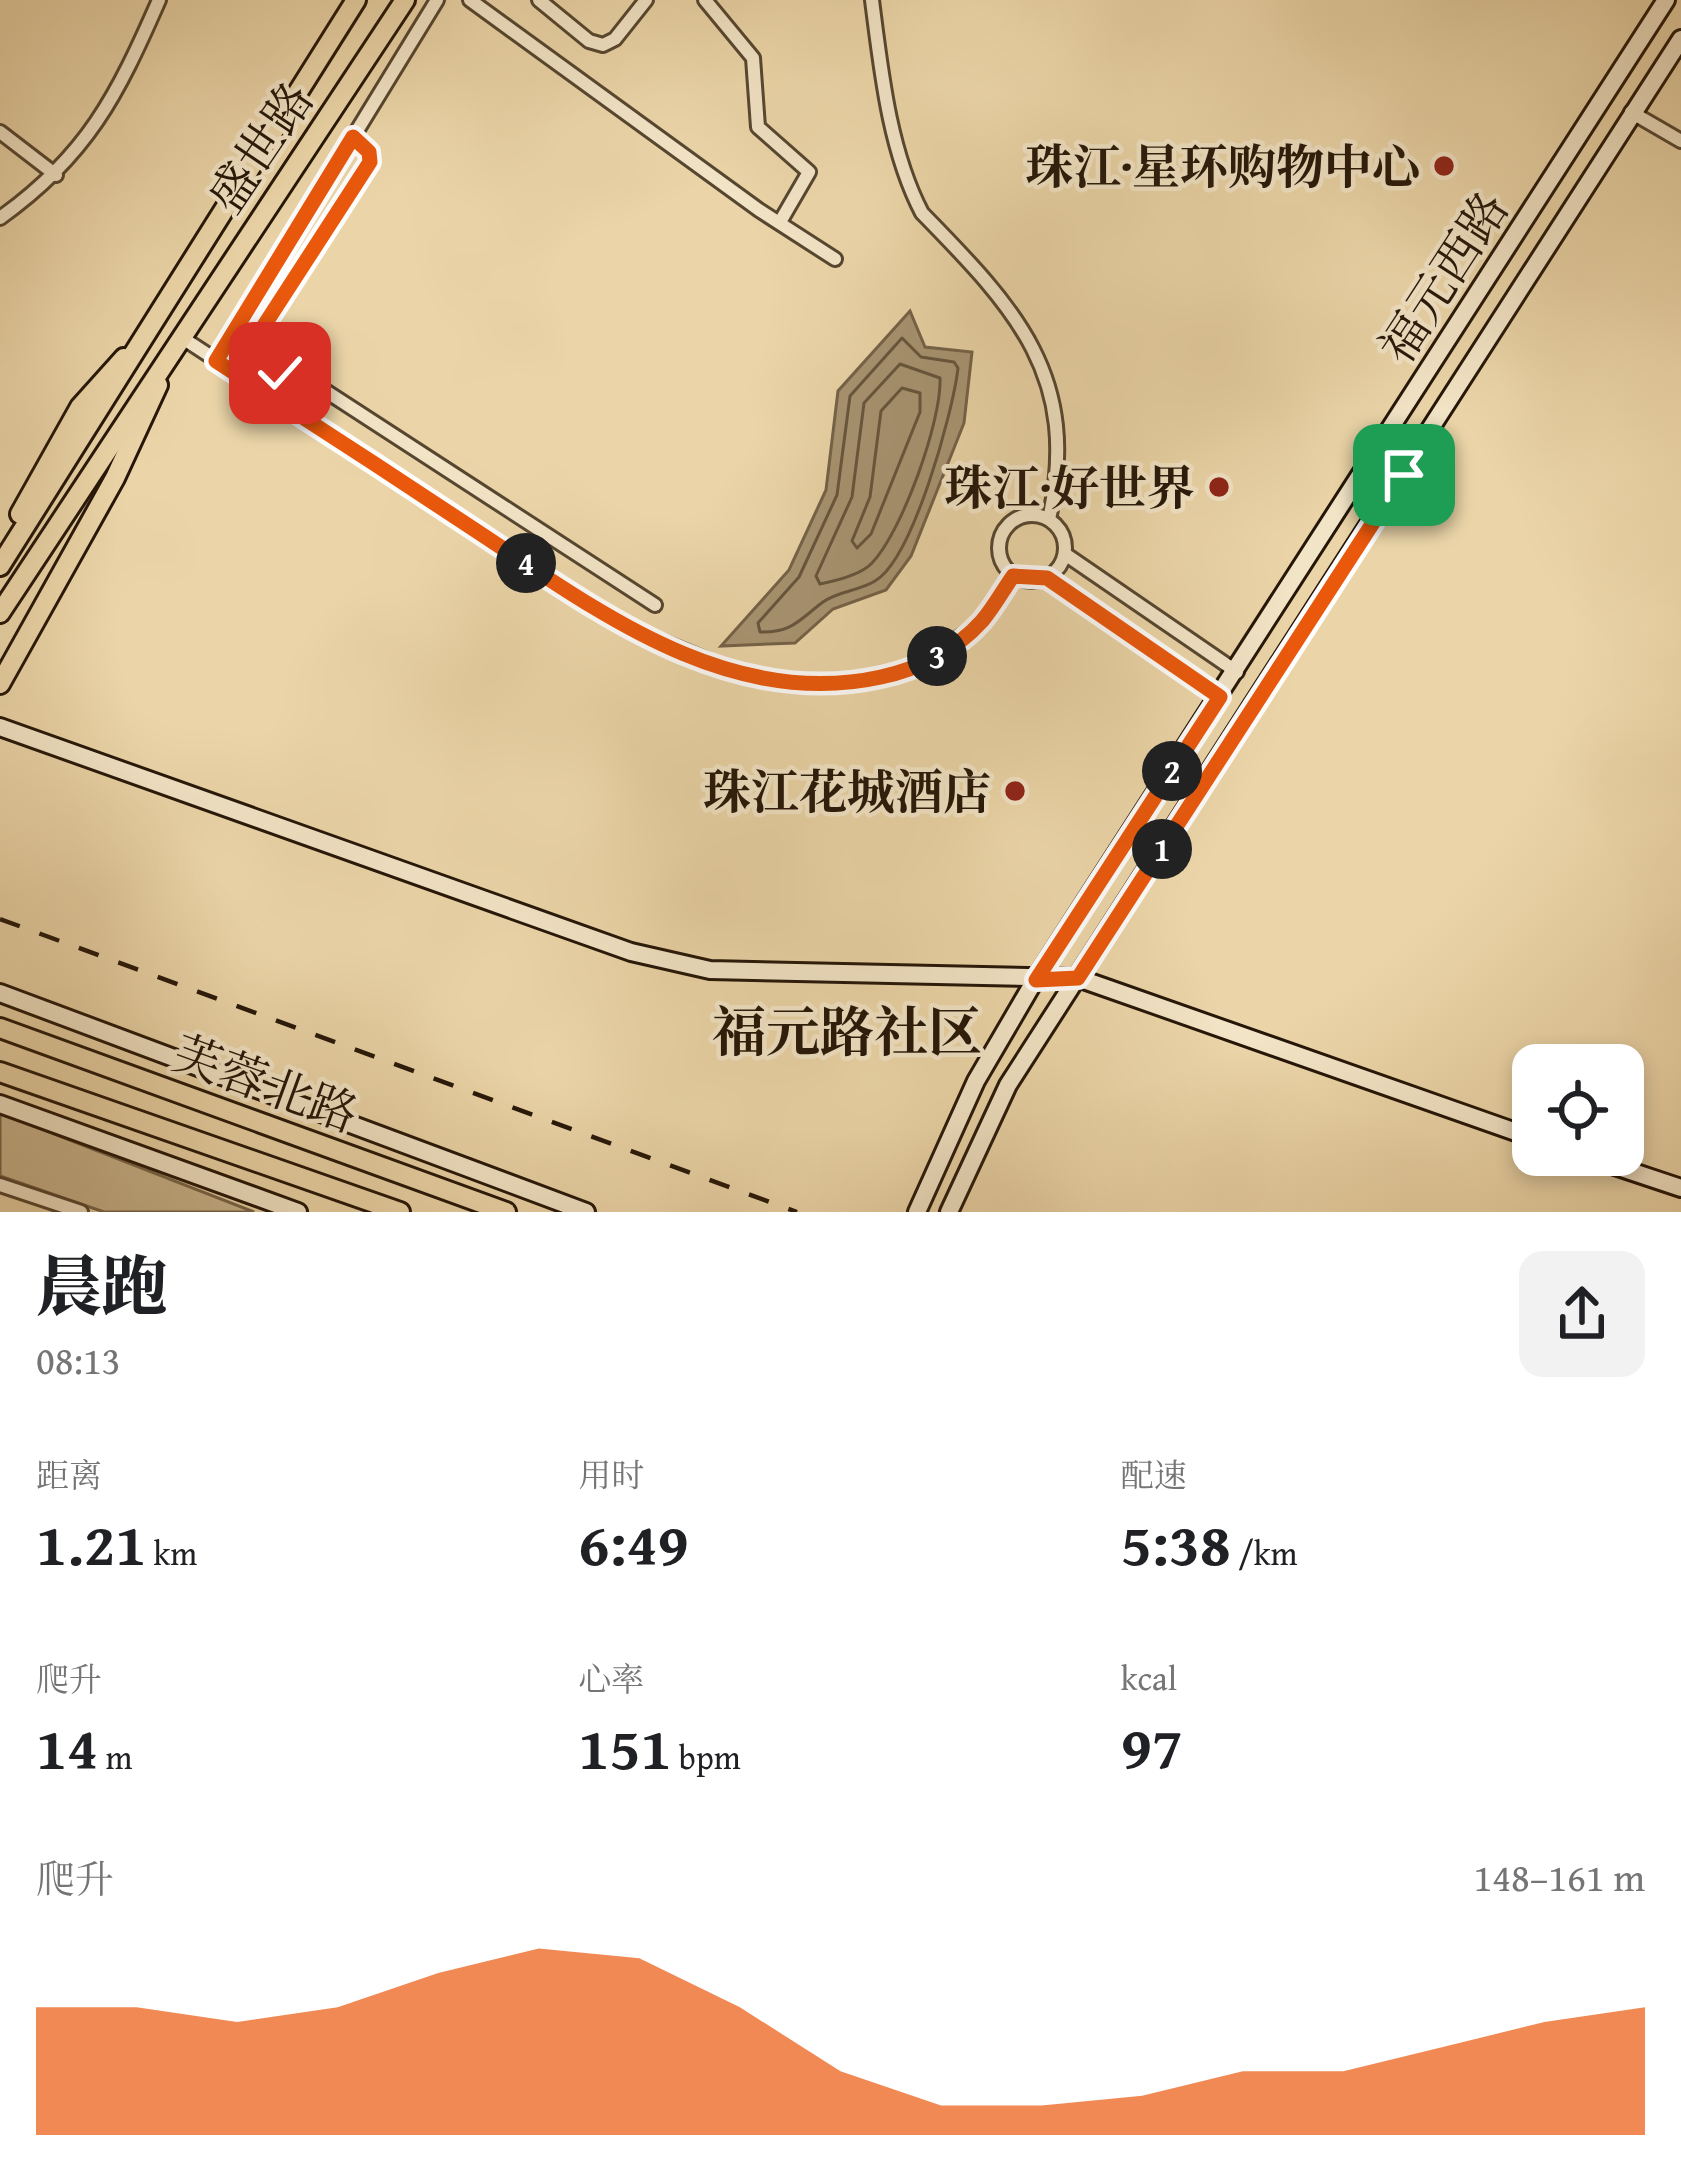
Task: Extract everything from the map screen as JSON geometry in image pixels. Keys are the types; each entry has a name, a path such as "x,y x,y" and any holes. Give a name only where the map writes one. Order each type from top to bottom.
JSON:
{"main road":[{"name":"盛世路","path":"163,315 356,0"},
{"name":"盛世路","path":"181,338 405,0"},
{"name":"福元西路","path":"917,1212 976,1081 1036,980 1663,2"},
{"name":"福元西路","path":"950,1212 1008,1085 1681,39"},
{"path":"0,548 80,407 163,315"},
{"path":"0,566 163,315"},
{"path":"0,613 181,338"},
{"path":"0,684 115,478 181,338"},
{"path":"0,728 632,952 710,970 1078,978 1512,1131"},
{"path":"0,993 586,1212"},
{"name":"芙蓉北路","path":"0,1028 506,1212"},
{"name":"芙蓉北路","path":"0,1072 400,1212"},
{"path":"0,1104 298,1212"},
{"path":"1643,1176 1681,1189"}],"street":[{"path":"0,218 56,175 120,90 159,0"},
{"path":"216,361 437,0"},
{"path":"470,0 835,259"},
{"path":"539,0 589,40 603,45 615,39 646,0"},
{"path":"705,0 752,58 758,127 809,172 780,222"},
{"path":"872,0 893,126 911,194 922,213 1025,331 1050,390 1061,449 1049,519"},
{"path":"1631,112 1681,142"},
{"path":"0,132 56,175"},
{"path":"353,137 369,152 370,162 256,338 257,355 280,373 304,377 655,605"},
{"path":"181,338 620,624 739,673 787,683 853,684 913,670 982,622 1013,576"},
{"path":"1013,576 999,555 1004,530 1024,516 1049,519 1059,529 1065,554 1237,672"},
{"path":"1047,578 1065,554"},
{"path":"1013,576 1047,578 1220,697"},
{"path":"0,1186 81,1212"}],"shaded area":[{"path":"0,1113 254,1212 104,1212 0,1176"}],"water":[{"path":"910,311 925,347 972,352 964,423 911,556 886,590 833,609 795,643 721,646 789,570 826,490 838,391"}],"railway":[{"path":"0,919 797,1212"}],"place":[{"name":"珠江·星环购物中心","path":"1444,166"},
{"name":"珠江·好世界","path":"1219,487"},
{"name":"珠江花城酒店","path":"1015,791"}],"district":[{"name":"福元路社区","path":"847,1031"}],"route":[{"path":"280,373 261,361 256,338 370,162 369,152 353,137 216,361 620,624 739,673 787,683 853,684 913,670 949,649 982,622 1013,576 1036,581 1047,578 1220,697 1036,980 1078,978 1404,475"}]}
